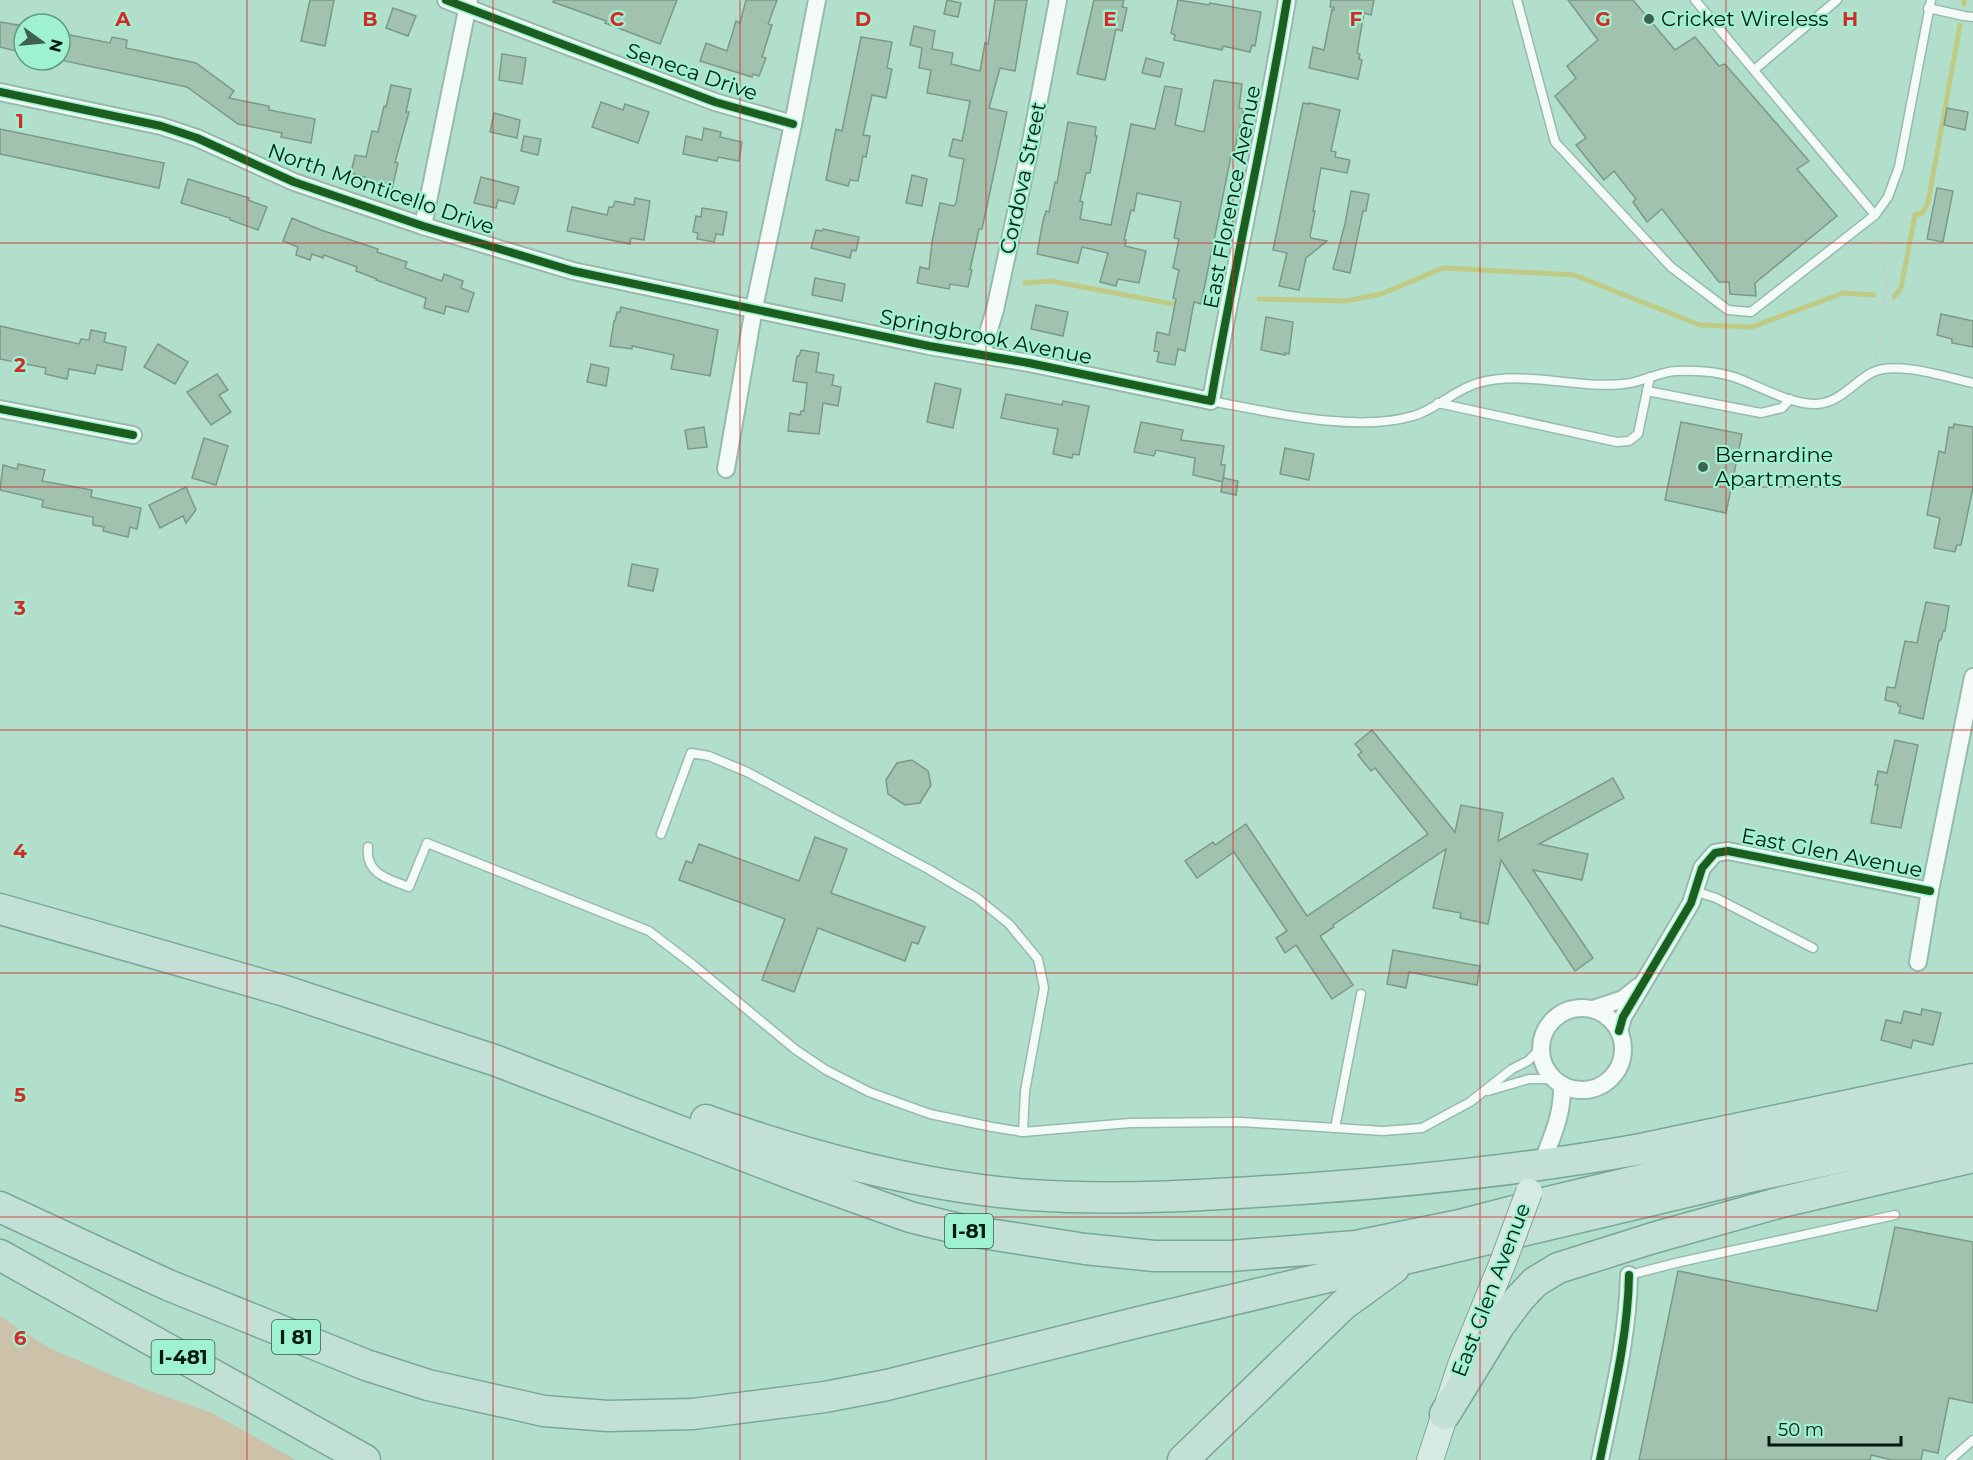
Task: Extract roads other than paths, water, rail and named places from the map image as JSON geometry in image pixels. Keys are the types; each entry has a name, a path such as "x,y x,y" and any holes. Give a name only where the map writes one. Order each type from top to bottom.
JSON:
{"highway":[{"name":"I-81","path":"0,909 295,994 497,1061 830,1189 910,1216 963,1230 1084,1250 1154,1256 1230,1256 1356,1246 1460,1225 1820,1137 1973,1105"},
{"path":"156,954 298,982 419,1017 768,1141 866,1167 979,1189 1029,1195 1082,1197 1194,1195 1425,1179 1592,1158 1641,1149 1973,1078"},
{"path":"1184,1460 1343,1305 1388,1271 1418,1256 1754,1176 1973,1129"},
{"path":"1445,1414 1499,1326 1535,1282 1558,1268 1653,1238 1778,1203 1973,1157"},
{"name":"I 81","path":"0,1207 168,1285 366,1365 428,1385 544,1412 608,1416 693,1414 825,1397 887,1385 1418,1256"},
{"name":"I-481","path":"0,1255 365,1460"}],"main road":[{"name":"East Glen Avenue","path":"1430,1460 1461,1365 1542,1163"}],"street":[{"name":"Seneca Drive","path":"446,0 468,4 715,102 793,124"},
{"path":"726,469 754,308 817,0"},
{"name":"Cordova Street","path":"981,355 995,310 1029,152 1058,0"},
{"name":"East Florence Avenue","path":"1211,401 1287,0"},
{"path":"423,226 468,4"},
{"name":"North Monticello Drive","path":"0,92 161,126 197,138 294,182 423,226 573,271 754,308"},
{"name":"Springbrook Avenue","path":"754,308 928,346 1029,363 1211,401"},
{"path":"0,409 133,435"},
{"path":"1918,962 1930,891 1971,698 1973,677"},
{"name":"East Glen Avenue","path":"1558,1122 1584,1090 1606,1083 1616,1073 1622,1060 1624,1047 1619,1031 1623,1017 1691,903 1702,868 1715,853 1728,851 1930,891"},
{"name":"East Glen Avenue","path":"1542,1163 1558,1122 1562,1100 1558,1082 1545,1067 1541,1053 1542,1039 1547,1027 1556,1017 1573,1009 1593,1009 1623,999 1644,983"},
{"path":"1593,1009 1605,1014 1619,1031"},
{"path":"1558,1082 1584,1090"},
{"path":"1600,1460 1623,1336 1629,1275"}],"lane":[{"path":"1517,0 1555,142 1671,267 1728,310 1751,312 1875,215 1888,197 1899,167 1930,4 1964,16 1973,16"},
{"path":"1695,0 1875,215"},
{"path":"1754,70 1837,0"},
{"path":"1211,401 1282,414 1357,423 1385,422 1416,415 1455,393 1479,383 1510,379 1624,384 1673,371 1708,371 1732,376 1790,399 1816,404 1836,399 1874,372 1882,369 1909,369 1973,383"},
{"path":"1438,403 1617,442 1629,441 1638,434 1650,377"},
{"path":"1647,391 1761,413 1782,408 1790,399"},
{"path":"661,834 691,753 709,756 747,772 930,870 977,898 1010,924 1038,959 1044,988 1025,1091 1023,1132"},
{"path":"368,847 367,856 372,869 409,887 427,843 649,931 796,1050 826,1070 869,1092 930,1114 992,1128 1023,1132 1130,1123 1241,1122 1383,1131 1422,1128 1470,1102 1512,1069 1528,1061 1542,1047"},
{"path":"1694,891 1716,898 1813,948"},
{"path":"1335,1128 1361,994"},
{"path":"1479,1094 1529,1079 1558,1082"},
{"path":"1629,1275 1895,1215"},
{"path":"1950,1460 1973,1440"}],"waterway":[{"path":"1894,297 1901,288 1915,215 1922,213 1928,203 1960,25"},
{"path":"1259,299 1346,301 1381,294 1443,268 1574,275 1700,325 1752,327 1843,293 1874,295"},
{"path":"1025,283 1051,281 1173,304"}],"place":[{"name":"Cricket Wireless","path":"1649,19"},
{"name":"Bernardine Apartments","path":"1703,467"}]}
